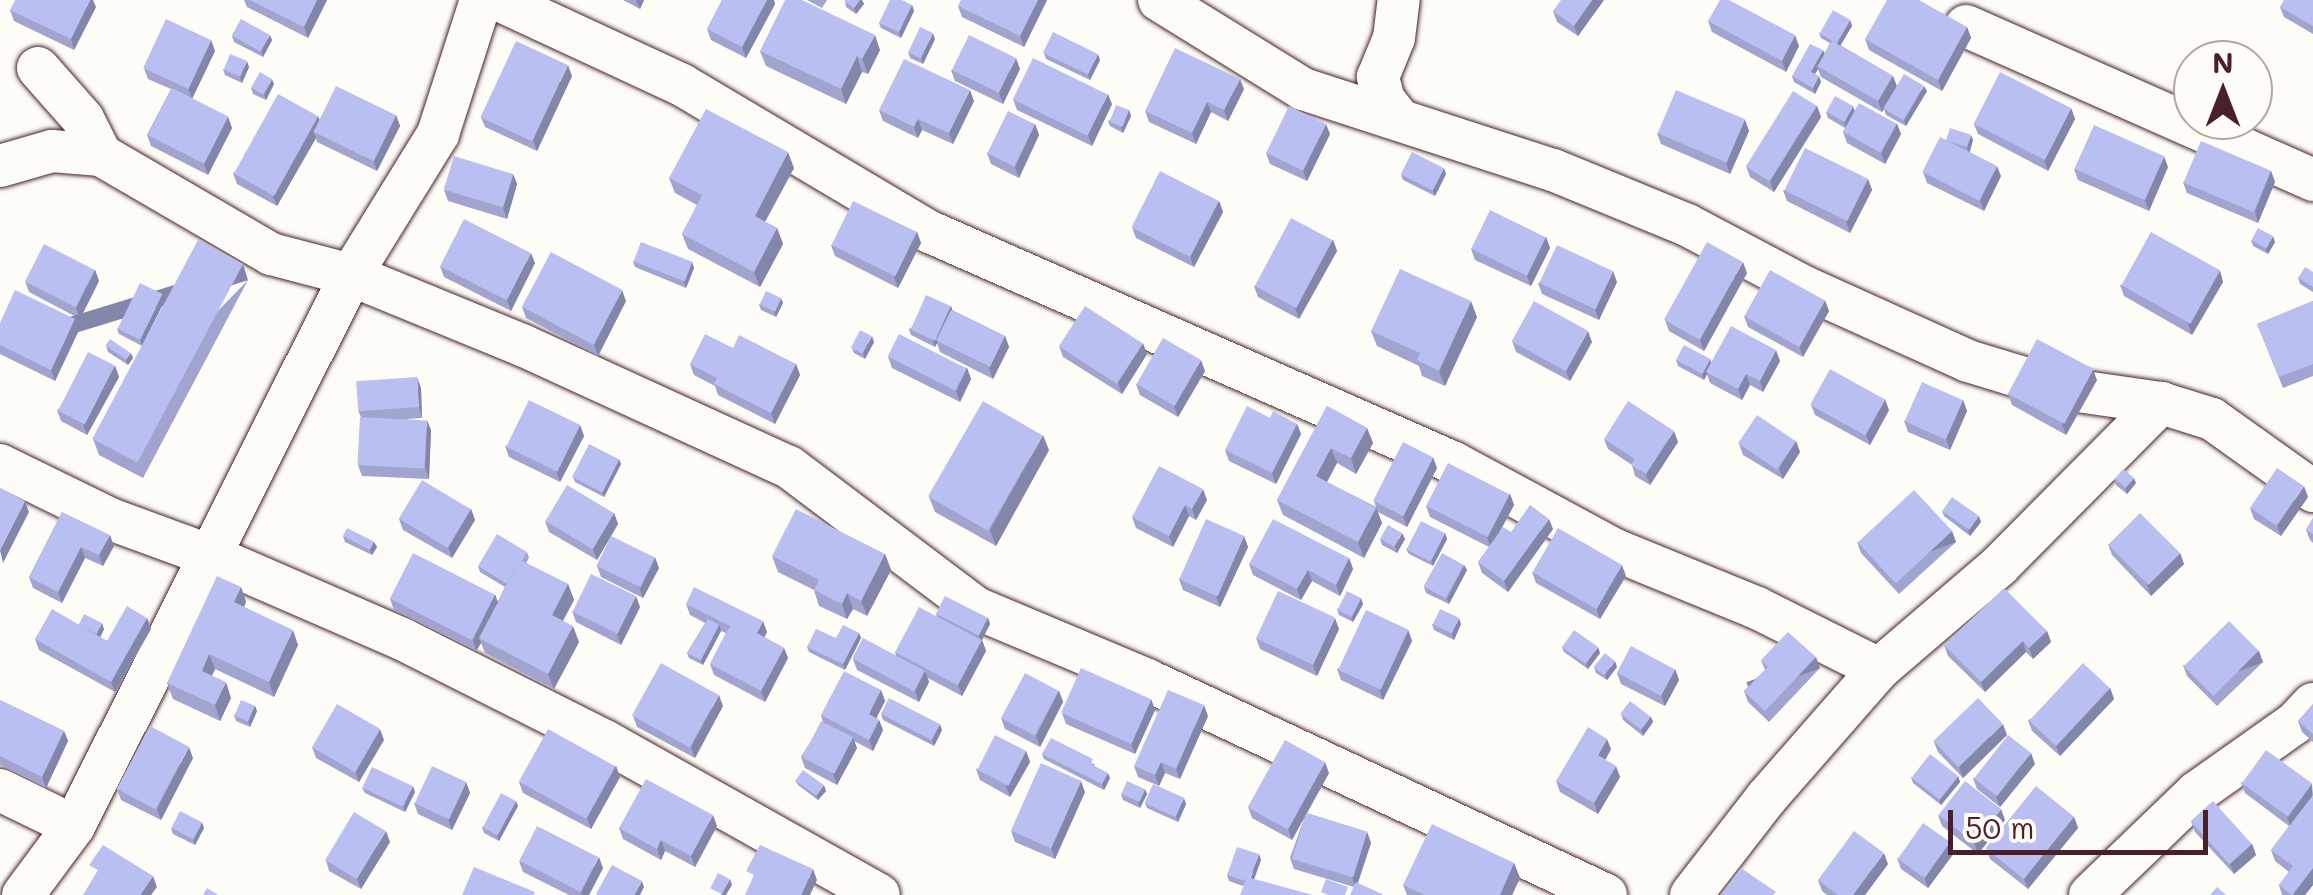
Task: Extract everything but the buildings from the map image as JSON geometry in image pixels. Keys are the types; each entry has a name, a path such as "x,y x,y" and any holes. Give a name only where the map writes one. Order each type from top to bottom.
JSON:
{"street":[{"path":"24,895 74,826 351,276 438,134 481,0"},
{"path":"499,0 682,85 930,232 1454,463 1615,550 1757,608 1879,670"},
{"path":"1159,0 1303,89 1553,170 1687,226 1802,286 1968,361 2058,388 2161,403 2212,419 2313,490"},
{"path":"1399,0 1394,38 1378,77 1384,100 1399,120"},
{"path":"1966,26 2313,180"},
{"path":"38,68 82,119 101,155"},
{"path":"0,166 52,150 101,155 272,254 351,276 522,345 790,467 976,608 1147,680 1606,895"},
{"path":"1691,895 1767,797 1879,670 1999,566 2161,403"},
{"path":"0,465 110,519 210,556 402,639 605,741 879,895"},
{"path":"2090,895 2196,793 2295,723 2313,704"},
{"path":"0,790 74,826"}]}
